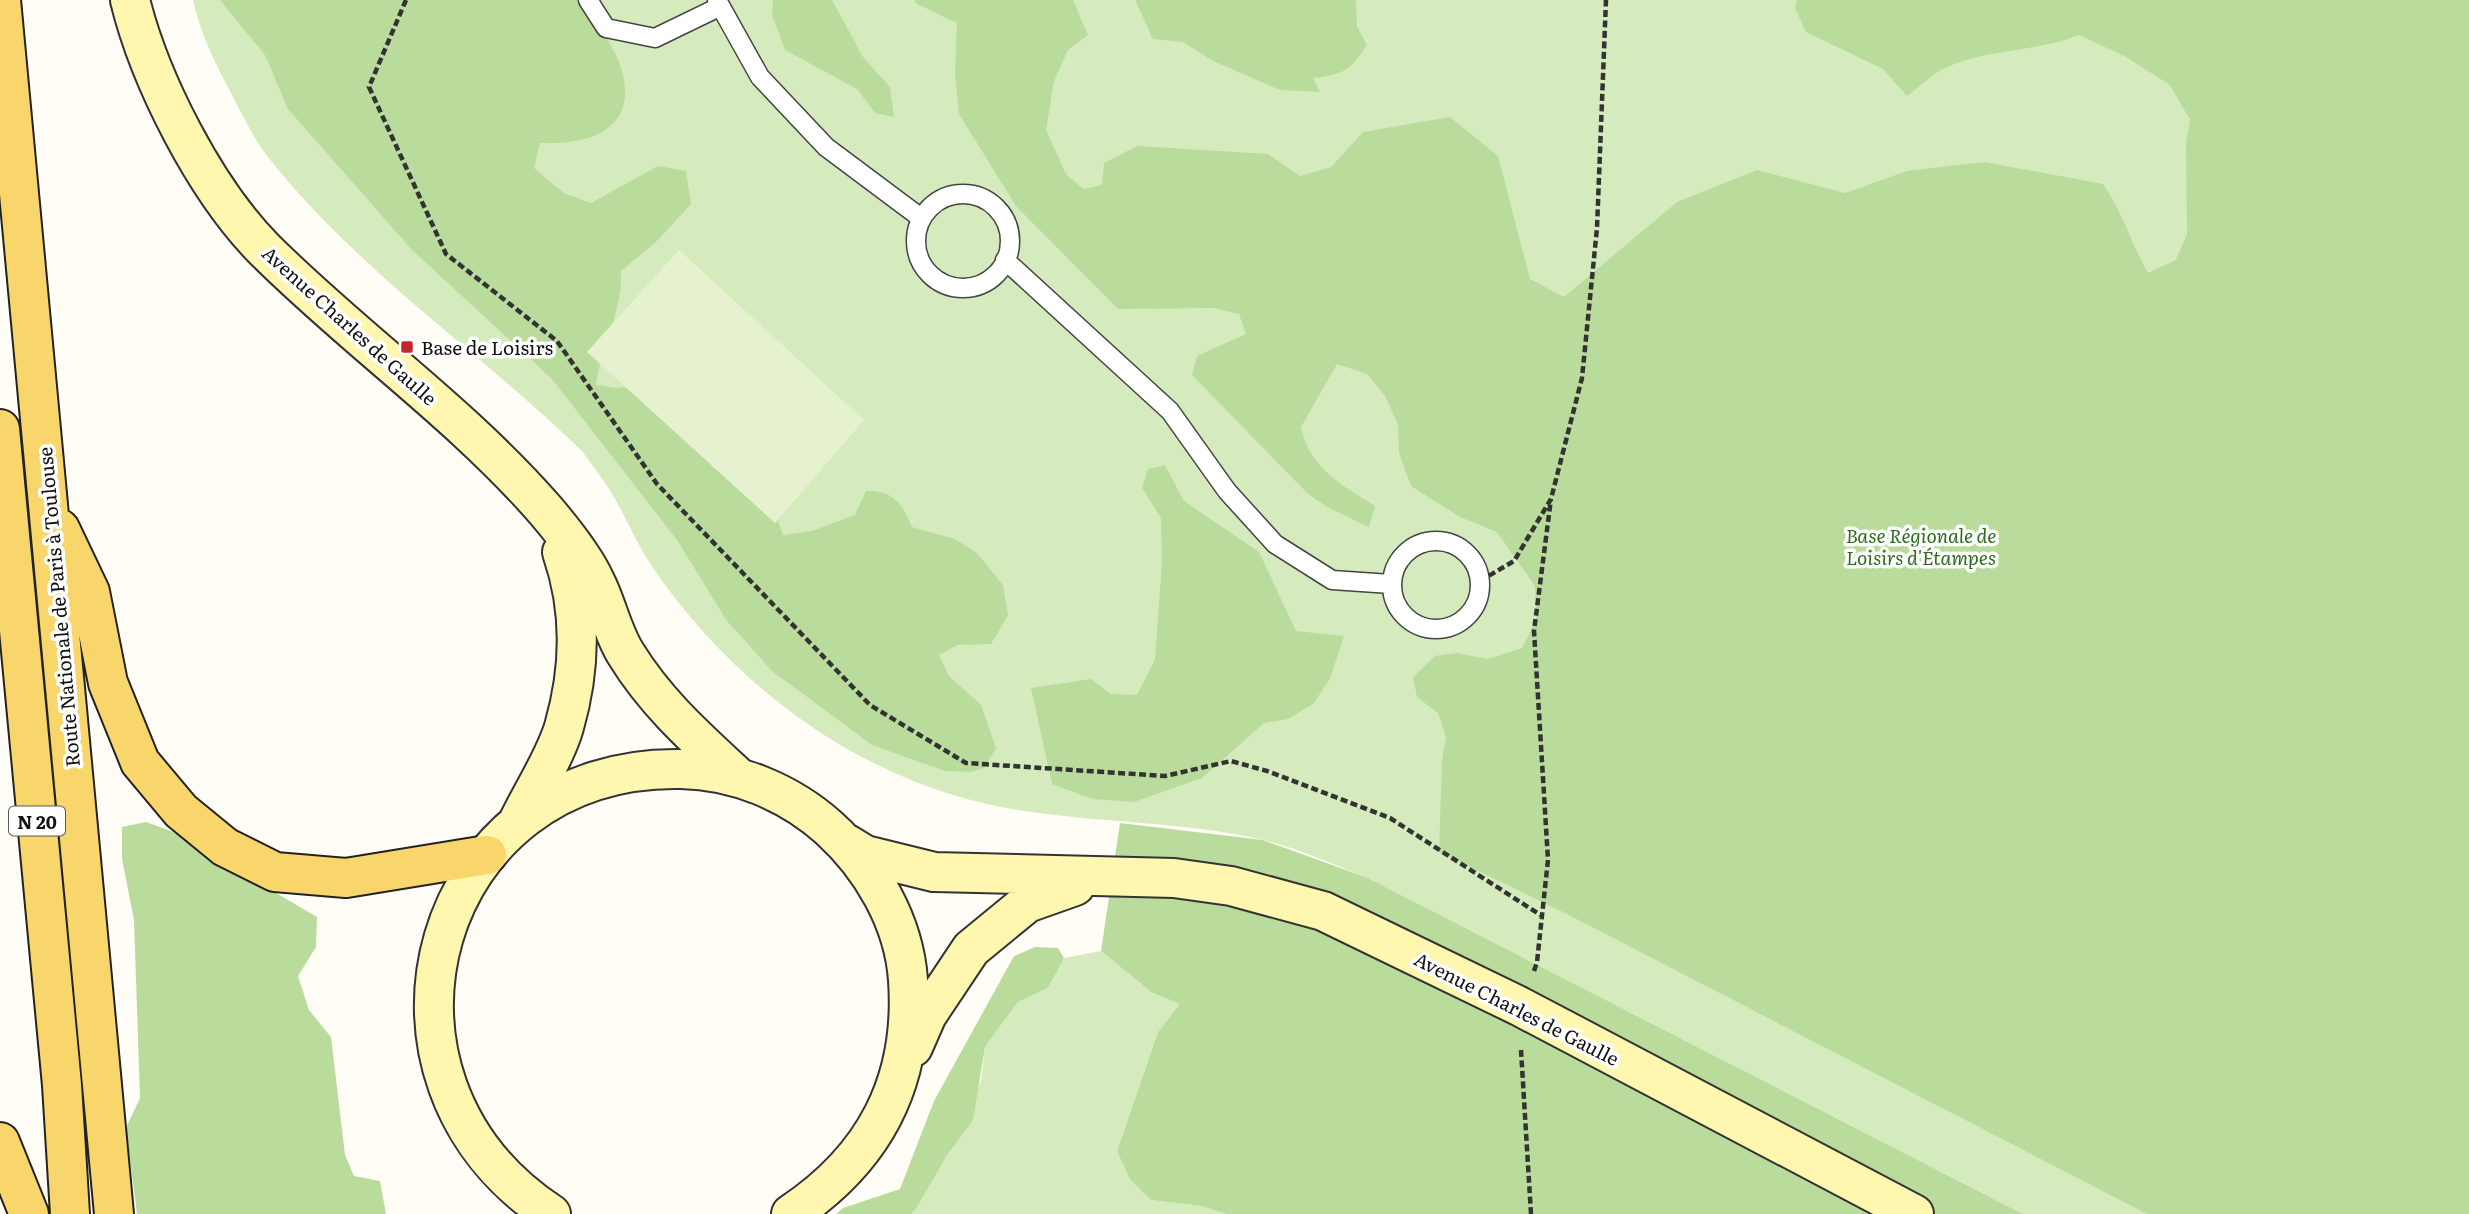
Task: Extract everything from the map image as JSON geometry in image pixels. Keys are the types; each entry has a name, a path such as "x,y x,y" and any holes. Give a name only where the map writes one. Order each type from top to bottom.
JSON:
{"main road":[{"name":"Route Nationale de Paris à Toulouse","path":"1,0 114,1214"},
{"name":"Avenue Charles de Gaulle","path":"130,0 138,31 178,126 215,185 262,247 383,360 485,444 548,514 594,579 624,652 668,712 739,778"},
{"name":"Route Nationale de Paris à Toulouse","path":"0,429 62,1085 70,1214"},
{"path":"47,502 90,592 108,683 140,762 181,811 225,847 275,872 346,878 416,869 487,855"},
{"name":"Avenue Charles de Gaulle","path":"516,827 564,729 579,652 573,585 548,514"},
{"path":"551,1214 520,1192 493,1166 467,1131 447,1090 437,1053 433,986 439,953 450,919 466,887 487,855 516,827 548,802 582,785 614,775 653,769 699,769 739,778 783,796 814,815 847,844 886,902 899,936 907,973 910,1009 900,1077 886,1112 867,1144 846,1170 792,1214"},
{"name":"Avenue Charles de Gaulle","path":"847,844 865,855 934,872 1174,878 1231,886 1323,911 1519,1006 1914,1214"},
{"name":"Avenue Charles de Gaulle","path":"900,1077 927,1015 971,949 1027,903 1096,878"},
{"path":"0,1142 29,1214"}],"lane":[{"path":"588,0 606,28 655,38 718,3 761,77 826,147 921,218"},
{"path":"961,193 991,203 1002,215 1008,229 1009,245 1005,260 996,274 982,284 966,288 949,286 934,278 923,266 916,250 916,233 921,218 931,205 945,197 961,193"},
{"path":"1005,260 1170,411 1227,491 1275,544 1332,580 1391,584"},
{"path":"1434,540 1451,543 1465,551 1475,565 1480,581 1479,597 1472,612 1460,623 1445,629 1429,630 1413,624 1401,614 1393,600 1391,584 1395,568 1404,553 1418,544 1434,540"}],"path":[{"path":"405,0 369,87 446,254 557,341 657,484 870,705 966,763 1165,776 1230,761 1267,771 1390,818 1542,916"},
{"path":"1531,1214 1519,1006 1537,962 1548,860 1534,631 1551,499 1582,378 1597,228 1606,0"},
{"path":"1480,581 1514,561 1551,499"}],"green space":[{"name":"Base Régionale de Loisirs d'Étampes","path":"193,0 2469,0 2469,1214 2023,1214 1368,878 1277,844 1234,834 1043,814 958,796 906,778 856,754 764,691 723,653 686,612 653,568 609,489 582,451 543,414 379,273 303,198 268,157 248,126 209,48"},
{"path":"220,0 577,0 598,24 613,49 623,74 625,97 619,116 603,131 577,141 540,143 534,168 564,193 591,203 658,166 686,171 691,204 658,240 621,271 619,300 596,385 618,388 634,385 775,513 783,535 812,531 855,515 866,491 876,491 896,500 912,527 955,539 977,553 1003,585 1008,615 991,644 957,645 939,655 949,676 981,705 996,748 984,768 971,772 945,771 872,745 772,671 727,621 677,540 552,379 412,250 288,109 265,55"},
{"path":"773,0 832,0 863,57 890,87 894,117 875,113 857,89 785,50 772,15"},
{"path":"915,0 1073,0 1088,35 1068,50 1054,81 1046,130 1066,174 1083,189 1102,185 1104,163 1137,146 1268,154 1300,176 1331,167 1363,132 1450,117 1498,156 1530,279 1564,297 1677,202 1757,170 1845,193 1907,171 1984,162 2103,184 2116,205 2148,273 2176,260 2187,234 2186,144 2190,120 2170,85 2126,57 2079,35 1963,61 1937,73 1907,96 1883,69 1806,32 1795,8 1797,0 2469,0 2469,1214 2147,1214 1563,912 1439,852 1442,761 1446,737 1438,713 1417,697 1413,677 1435,656 1457,653 1488,659 1522,648 1536,620 1535,586 1497,532 1460,517 1411,486 1399,453 1398,425 1385,396 1367,374 1337,364 1301,427 1311,454 1319,464 1339,483 1375,506 1369,527 1329,508 1308,494 1192,375 1197,356 1246,334 1239,314 1214,308 1118,309 1016,206 959,114 955,73 957,23 915,3"},
{"path":"1135,0 1356,0 1357,27 1367,45 1345,70 1313,78 1320,92 1280,90 1213,61 1183,42 1153,39"},
{"path":"679,250 864,420 775,523 587,352"},
{"path":"1165,465 1184,501 1259,552 1296,631 1344,636 1330,679 1313,704 1288,719 1264,723 1202,778 1134,802 1093,799 1052,784 1031,688 1091,679 1111,694 1137,695 1155,659 1162,562 1161,518 1142,488 1148,469"},
{"path":"146,822 171,831 317,917 316,947 298,976 309,1010 331,1037 345,1155 354,1176 380,1181 386,1214 137,1214 126,1128 140,1098 134,920 122,859 122,827"},
{"path":"1120,823 1263,840 1368,878 2023,1214 1227,1214 1201,1206 1151,1200 1130,1179 1117,1151 1158,1032 1180,1004 1151,992 1101,951"},
{"path":"1035,947 1058,948 1064,958 1048,988 1018,1002 985,1047 973,1120 947,1155 917,1207 911,1214 836,1214 843,1208 900,1189 934,1101 1014,956"},
{"path":"1101,951 1151,992 1181,1004 1158,1032 1117,1151 1151,1200 1201,1206 1227,1214 911,1214 947,1155 981,1081 985,1047 1018,1002 1048,988 1064,958"}],"place":[{"name":"Base de Loisirs","path":"407,347"}]}
